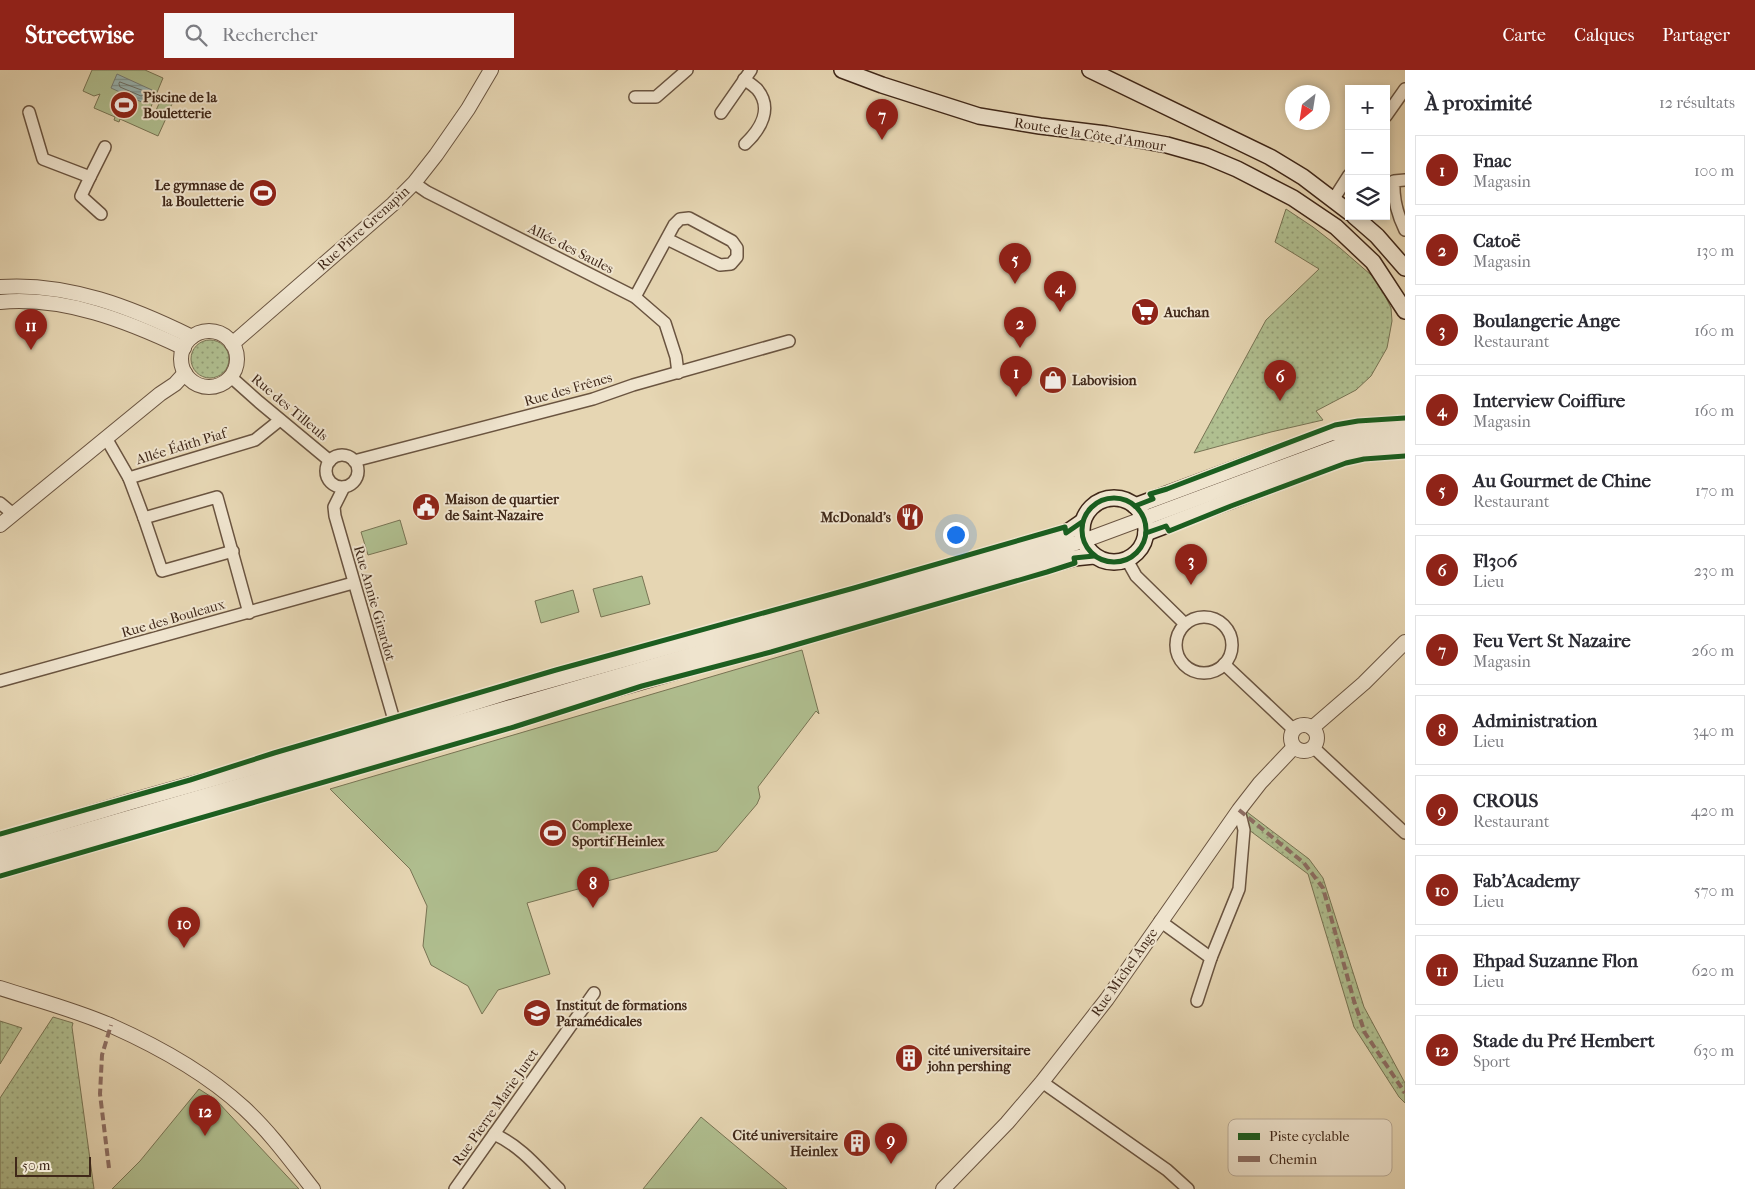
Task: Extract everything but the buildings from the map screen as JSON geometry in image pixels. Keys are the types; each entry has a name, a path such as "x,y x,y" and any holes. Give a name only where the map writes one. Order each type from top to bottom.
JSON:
{"main road":[{"path":"1090,70 1270,157 1303,177 1345,209"},
{"name":"Route de la Côte d'Amour","path":"850,72 979,116 1151,142 1206,156 1230,166 1293,198 1336,227 1374,262 1405,311"},
{"path":"1359,220 1377,236 1405,268"},
{"path":"1135,506 1331,433 1405,426"},
{"path":"1145,526 1166,526 1348,456 1380,449 1405,448"},
{"path":"1119,498 1135,506 1145,526 1140,549 1127,560 1110,563 1094,556 1087,549 1081,532 1082,522 1090,508 1102,500 1119,498"},
{"path":"0,841 140,799 396,727 504,693 662,650 1056,536 1066,533 1082,522"},
{"path":"0,869 408,748 470,733 531,713 856,619 1074,558 1094,556"}],"street":[{"name":"Rue Pitre Grenapin","path":"232,344 393,204 414,183 458,124 491,70"},
{"path":"634,97 656,97 687,70"},
{"path":"721,113 748,74 764,101 764,116 756,133 745,144"},
{"path":"1390,110 1405,89"},
{"path":"29,112 43,159 90,178"},
{"path":"101,214 80,196 105,147"},
{"path":"1405,180 1394,181 1393,189 1395,204 1405,230"},
{"path":"1333,200 1345,182"},
{"name":"Allée des Saules","path":"414,183 427,192 635,298 665,323 676,357 678,373"},
{"path":"635,298 674,225 680,219 689,218 732,241 737,248 736,257 731,264 720,265 667,239"},
{"path":"0,287 47,288 75,293 131,309 188,342"},
{"path":"0,302 15,300 45,302 72,307 188,342"},
{"path":"200,333 218,333 226,337 232,344 237,360 235,369 225,383 207,387 198,385 185,373 181,356 188,342 200,333"},
{"name":"Rue des Frênes","path":"354,461 593,399 633,385 789,340"},
{"path":"0,525 175,384 185,373"},
{"name":"Rue des Tilleuls","path":"231,376 330,461"},
{"name":"Allée Édith Piaf","path":"106,438 129,478 254,440 280,420"},
{"path":"0,854 1083,541 1145,526 1347,442 1405,436"},
{"path":"340,456 346,456 354,461 358,470 356,479 352,484 344,487 335,486 328,478 326,470 330,461 340,456"},
{"path":"129,478 162,571 233,551"},
{"name":"Rue Annie Girardot","path":"344,487 334,507 335,513 353,583 396,727"},
{"path":"144,518 217,497 249,612"},
{"path":"0,503 13,514"},
{"path":"1127,560 1136,576 1185,624"},
{"name":"Rue des Bouleaux","path":"0,681 353,583"},
{"path":"1201,617 1217,621 1224,626 1228,633 1231,649 1229,657 1224,664 1218,669 1203,673 1188,668 1182,662 1177,655 1176,646 1180,630 1185,624 1201,617"},
{"path":"1312,728 1364,683 1405,642"},
{"path":"1224,664 1293,729"},
{"path":"1305,724 1312,728 1315,731 1316,740 1312,747 1305,751 1294,747 1290,736 1293,729 1305,724"},
{"name":"Rue Michel Ange","path":"943,1189 1017,1112 1042,1082 1106,999 1239,810 1260,783 1294,747"},
{"path":"1312,747 1405,833"},
{"path":"1197,1001 1211,958 1239,889 1244,830 1239,810"},
{"path":"1160,921 1211,958"},
{"path":"0,988 111,1026 172,1057 198,1073 244,1108 273,1139 313,1189"},
{"name":"Rue Pierre Marie Juret","path":"455,1189 594,993"},
{"path":"1042,1082 1167,1170 1188,1189"},
{"path":"494,1134 510,1141 534,1162 559,1189"}],"green space":[{"name":"Piscine de la Bouletterie","path":"92,70 145,70 163,78 148,114 153,117 162,97 173,102 165,112 168,114 158,136 120,119 119,122 114,120 115,117 94,108 100,94 94,96 83,91"},
{"path":"1286,209 1340,248 1378,281 1391,308 1392,321 1387,348 1371,376 1356,390 1316,411 1323,420 1194,453 1266,320 1319,269 1275,242"},
{"path":"210,340 223,346 229,359 223,372 210,378 197,372 191,359 197,346"},
{"path":"400,520 407,544 368,555 361,532"},
{"path":"642,576 650,604 601,617 593,589"},
{"path":"573,590 579,612 541,623 535,601"},
{"name":"Complexe Sportif Heinlex","path":"802,650 819,714 816,711 758,787 760,797 757,804 717,851 527,903 550,974 498,990 482,1014 468,986 431,965 423,946 427,906 410,869 330,789"},
{"path":"1247,812 1309,859 1323,878 1364,1007 1405,1083 1405,1103 1399,1097 1354,1027 1308,874 1237,821"},
{"path":"53,1017 73,1023 94,1189 0,1189 0,1098"},
{"path":"0,1021 22,1028 0,1064"},
{"path":"199,1089 216,1100 299,1189 112,1189 140,1161"},
{"path":"701,1117 787,1189 643,1189"}],"water":[{"path":"117,74 152,90 146,104 111,88"}],"marked path":[{"path":"1239,810 1304,863 1323,888 1354,1001 1365,1033 1405,1093"},
{"path":"109,1168 100,1094 102,1055 111,1025"}],"cycle path":[{"path":"1135,506 1153,499 1150,494 1335,425 1358,421 1405,418"},
{"path":"1146,533 1166,526 1169,531 1346,463 1364,459 1405,456"},
{"path":"1108,498 1120,498 1137,507 1144,518 1146,530 1144,542 1137,553 1120,562 1108,562 1096,557 1087,548 1082,536 1082,524 1087,512 1096,503 1108,498"},
{"path":"0,834 190,780 274,753 556,670 854,588 1065,527 1066,533 1082,522"},
{"path":"0,876 514,727 642,686 771,652 1047,572 1075,563 1074,558 1094,556"}],"place":[{"name":"Piscine de la Bouletterie","path":"124,105"},
{"name":"Feu Vert St Nazaire","path":"882,140"},
{"name":"Le gymnase de la Bouletterie","path":"263,193"},
{"name":"Au Gourmet de Chine","path":"1015,284"},
{"name":"Interview Coiffure","path":"1060,312"},
{"name":"Auchan","path":"1145,312"},
{"name":"Catoë","path":"1020,348"},
{"name":"Ehpad Suzanne Flon","path":"31,350"},
{"name":"Labovision","path":"1053,380"},
{"name":"Fnac","path":"1016,397"},
{"name":"Fl306","path":"1280,401"},
{"name":"Maison de quartier de Saint-Nazaire","path":"426,507"},
{"name":"McDonald's","path":"910,517"},
{"name":"Boulangerie Ange","path":"1191,585"},
{"name":"Complexe Sportif Heinlex","path":"553,833"},
{"name":"Administration","path":"593,908"},
{"name":"Fab’Academy","path":"184,948"},
{"name":"Institut de formations Paramédicales","path":"537,1013"},
{"name":"cité universitaire john pershing","path":"909,1058"},
{"name":"Stade du Pré Hembert","path":"205,1136"},
{"name":"Cité universitaire Heinlex","path":"857,1143"},
{"name":"CROUS","path":"891,1164"}]}
